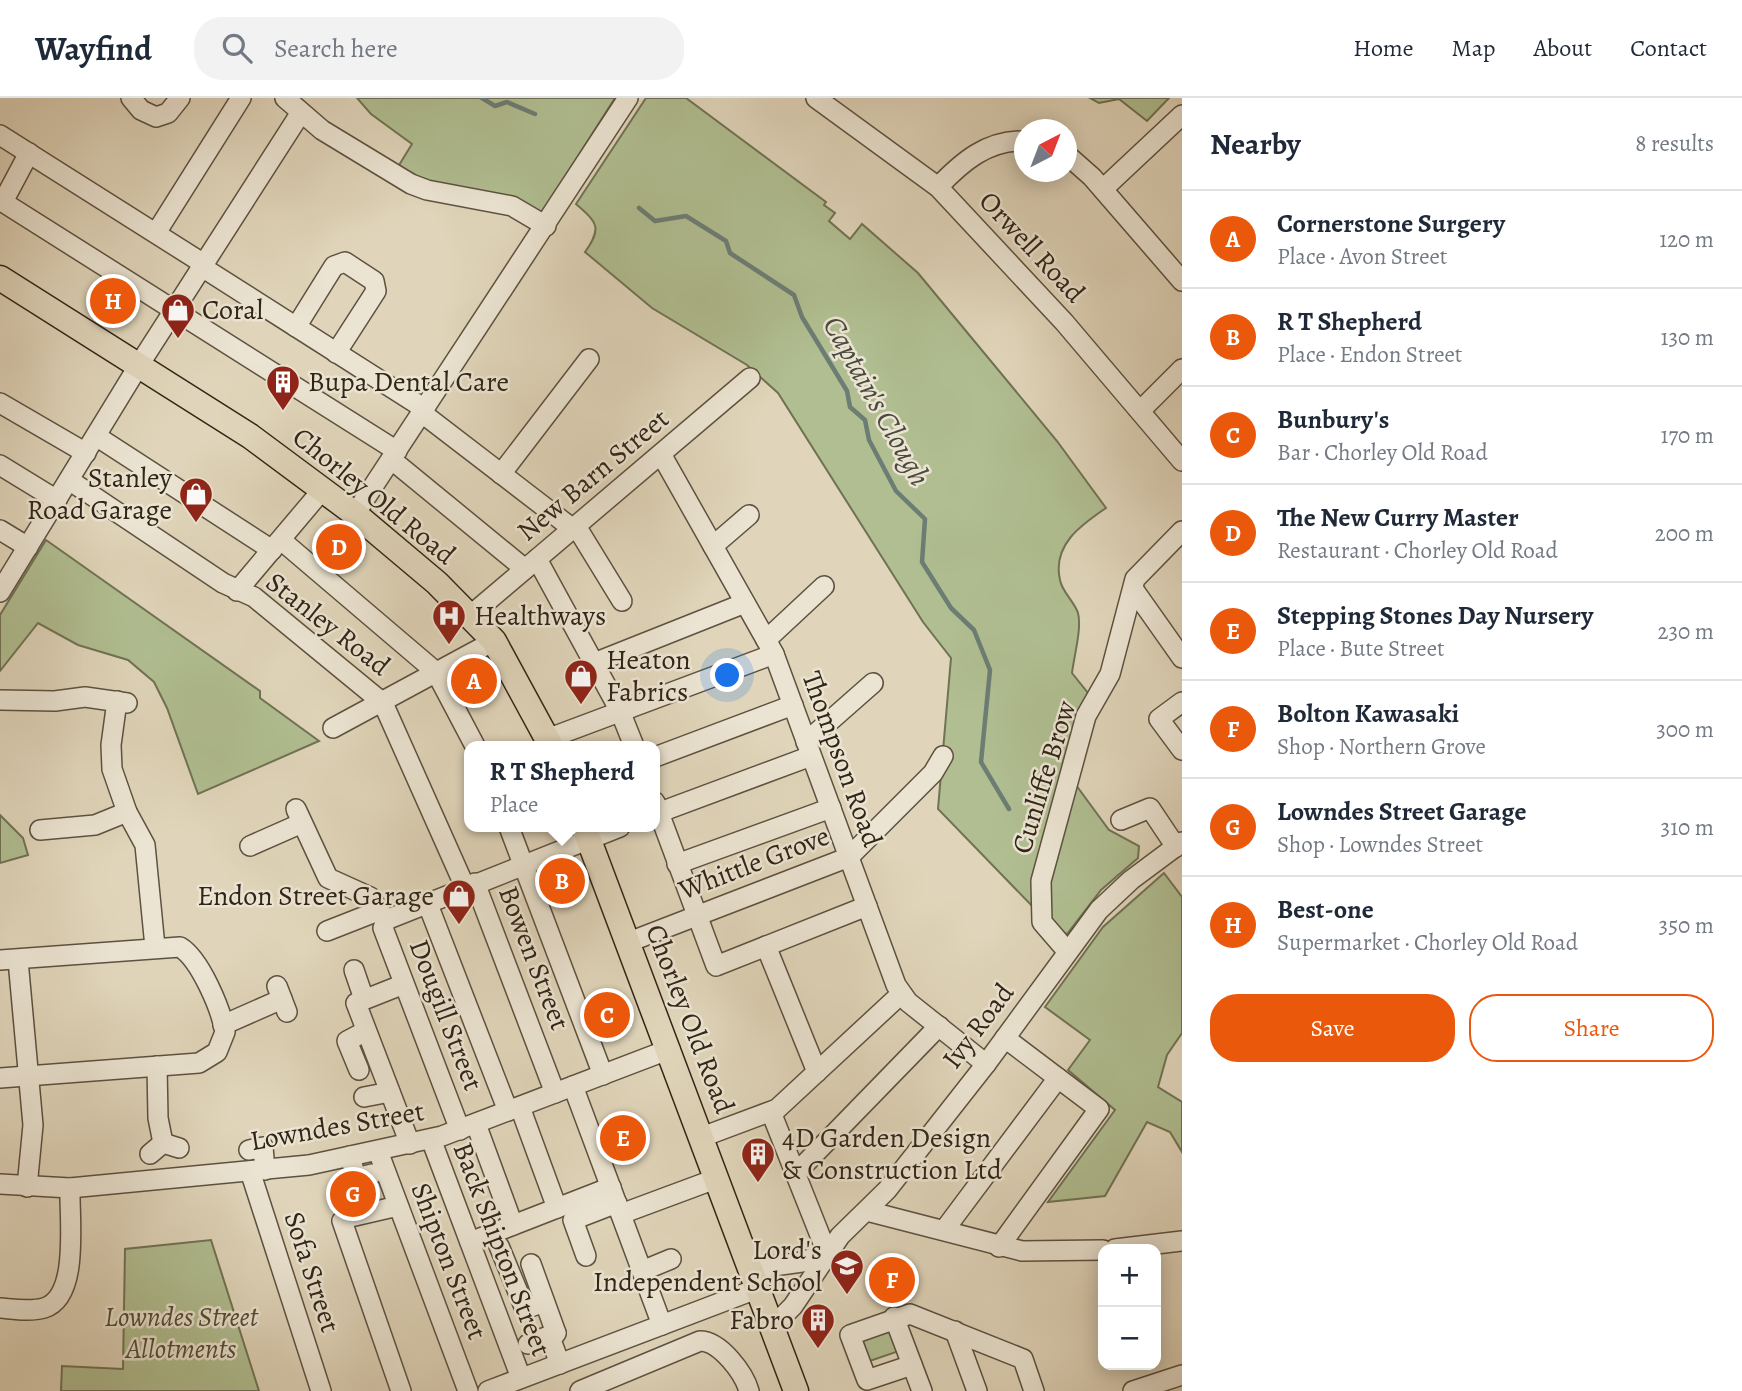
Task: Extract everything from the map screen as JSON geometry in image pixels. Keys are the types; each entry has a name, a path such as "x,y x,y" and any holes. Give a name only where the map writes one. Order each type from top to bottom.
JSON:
{"main road":[{"name":"Chorley Old Road","path":"0,278 250,436 355,514 471,615 495,641 548,741"},
{"name":"Chorley Old Road","path":"587,833 796,1391"}],"street":[{"path":"131,98 141,110 156,117 168,113 180,98"},
{"path":"156,233 242,98"},
{"path":"285,98 300,114 342,143 411,184 428,190 512,206 546,226"},
{"path":"355,514 628,98"},
{"name":"Orwell Road","path":"816,98 938,187 1064,322 1182,461"},
{"path":"0,592 139,365 300,114"},
{"path":"1103,189 1182,115"},
{"path":"0,135 156,233 424,411 501,474 575,527 622,601"},
{"path":"938,187 962,164 981,151 1014,142"},
{"path":"29,153 5,198 6,204 176,309 395,455 531,564 594,663 620,711 632,741"},
{"path":"1077,164 1103,189 1182,281"},
{"path":"296,327 334,266 345,262 374,281 376,291 336,353"},
{"path":"501,474 589,359"},
{"path":"1140,411 1182,369"},
{"name":"New Barn Street","path":"471,615 750,379"},
{"path":"0,403 86,453"},
{"path":"96,436 276,545 436,672 472,741"},
{"name":"Thompson Road","path":"661,454 770,647 901,994 986,1064"},
{"path":"0,465 57,500"},
{"name":"Stanley Road","path":"69,480 237,591 261,602 383,703 470,885"},
{"path":"237,591 323,489"},
{"path":"713,546 749,514"},
{"path":"0,530 28,547"},
{"path":"1182,531 1136,582 1182,658"},
{"name":"Cunliffe Brow","path":"1067,951 1042,922 1041,881 1085,720 1110,674 1136,582"},
{"path":"551,741 770,647 824,586"},
{"path":"594,663 745,603"},
{"path":"333,728 495,641"},
{"path":"660,808 809,749 873,683"},
{"path":"5,704 85,697 123,702 111,756 115,782 127,813 145,845 155,947"},
{"path":"1182,702 1159,719 1182,750"},
{"path":"660,755 793,705"},
{"name":"Whittle Grove","path":"629,942 849,857 933,773 943,756"},
{"path":"677,864 831,808"},
{"path":"1121,820 1150,808 1179,845"},
{"path":"40,830 60,821 95,825 127,813"},
{"path":"250,846 273,843 299,816 328,877 370,897 382,916"},
{"path":"660,820 716,966 867,906"},
{"path":"511,832 603,1074"},
{"path":"327,931 427,902 522,864 587,833"},
{"name":"Ivy Road","path":"773,1326 793,1306 827,1252 845,1230 887,1190 986,1064 1067,951 1114,894 1179,845"},
{"name":"Bowen Street","path":"470,885 616,1202 662,1325"},
{"path":"427,902 557,1208"},
{"name":"Dougill Street","path":"382,916 383,929 404,984 513,1225"},
{"path":"766,946 817,1072"},
{"path":"0,1078 30,1077 199,1063 212,1058 224,1039 223,1025 190,953 180,947 9,960 30,1077 33,1138 27,1187"},
{"path":"354,970 364,999"},
{"path":"404,984 356,1003 410,1144"},
{"path":"702,1137 771,1112 901,994"},
{"path":"223,1025 282,999"},
{"path":"796,1173 939,1026"},
{"path":"359,1070 347,1041 366,1031"},
{"path":"999,1247 1099,1109 1005,1038"},
{"name":"Lowndes Street","path":"0,1184 70,1188 258,1170 378,1151 468,1127 670,1049"},
{"path":"157,1066 158,1118 164,1148"},
{"path":"945,1229 1058,1078"},
{"path":"364,1097 390,1092"},
{"path":"488,1391 683,1317 756,1279 827,1252 771,1112"},
{"name":"Back Shipton Street","path":"431,1139 521,1378"},
{"name":"Sofa Street","path":"249,1150 263,1147 258,1170 321,1391"},
{"name":"Shipton Street","path":"378,1151 468,1391"},
{"path":"350,1156 356,1178 372,1174"},
{"path":"470,1242 557,1208 616,1202 718,1178"},
{"path":"0,1308 44,1308 64,1292 68,1278 70,1188"},
{"path":"586,1256 573,1220 616,1202"},
{"path":"398,1206 342,1221 401,1391"},
{"path":"867,1211 1022,1251 1098,1250"},
{"path":"1157,1244 1182,1241"},
{"path":"499,1246 525,1309 544,1302"},
{"path":"642,1271 671,1259"},
{"path":"531,1264 556,1333"},
{"path":"912,1364 867,1380 850,1335 894,1317 910,1314 1023,1359 1034,1391"},
{"path":"674,1352 686,1332 683,1317"},
{"path":"894,1317 922,1391"},
{"path":"955,1331 977,1391"},
{"path":"556,1333 551,1340 560,1364"},
{"path":"528,1344 556,1333"},
{"path":"580,1391 700,1341 712,1343 746,1380 749,1391"},
{"path":"1133,1391 1182,1375"}],"green space":[{"path":"357,98 615,98 542,213 423,182 396,170 412,144 371,114"},
{"path":"646,98 686,98 826,202 824,205 835,213 829,221 850,239 862,224 918,273 1057,441 1106,508 1078,529 1064,546 1060,556 1061,584 1079,619 1072,673 1092,698 1036,910 938,809 951,658 923,622 778,393 747,365 652,308 585,252 594,237 595,226 576,204"},
{"path":"1090,98 1169,98 1147,121 1119,99 1099,103"},
{"path":"46,540 260,691 260,698 319,741 198,794 167,708 154,682 128,660 78,645 38,623 0,671 0,615"},
{"path":"1076,785 1109,830 1139,846 1138,858 1101,890 1067,934 1050,928 1048,881"},
{"path":"0,815 23,838 28,855 0,863"},
{"path":"1164,873 1182,897 1182,1033 1167,1055 1158,1087 1182,1102 1182,1152 1170,1132 1147,1122 1105,1196 1048,1202 1115,1110 1068,1070 1090,1040 1045,1007 1103,927"},
{"name":"Lowndes Street Allotments","path":"211,1240 259,1391 61,1391 62,1366 123,1369 125,1249"},
{"path":"894,1317 905,1349 861,1364 851,1335"}],"waterway":[{"name":"Captain's Clough","path":"482,98 495,106 507,102 535,114"},
{"name":"Captain's Clough","path":"639,208 655,221 686,216 726,241 730,253 794,295 802,317 847,391 850,407 865,420 869,440 896,491 925,519 922,562 951,608 974,630 990,670 981,762 1009,809"}],"place":[{"name":"Best-one","path":"113,301"},
{"name":"Coral","path":"178,340"},
{"name":"Bupa Dental Care","path":"283,412"},
{"name":"Stanley Road Garage","path":"196,524"},
{"name":"The New Curry Master","path":"339,547"},
{"name":"Healthways","path":"449,646"},
{"name":"Cornerstone Surgery","path":"474,681"},
{"name":"Heaton Fabrics","path":"581,706"},
{"name":"R T Shepherd","path":"562,881"},
{"name":"Endon Street Garage","path":"459,926"},
{"name":"Bunbury's","path":"607,1015"},
{"name":"Stepping Stones Day Nursery","path":"623,1138"},
{"name":"4D Garden Design & Construction Ltd","path":"758,1184"},
{"name":"Lowndes Street Garage","path":"353,1194"},
{"name":"Bolton Kawasaki","path":"892,1280"},
{"name":"Lord's Independent School","path":"847,1296"},
{"name":"Fabro","path":"818,1350"}]}
